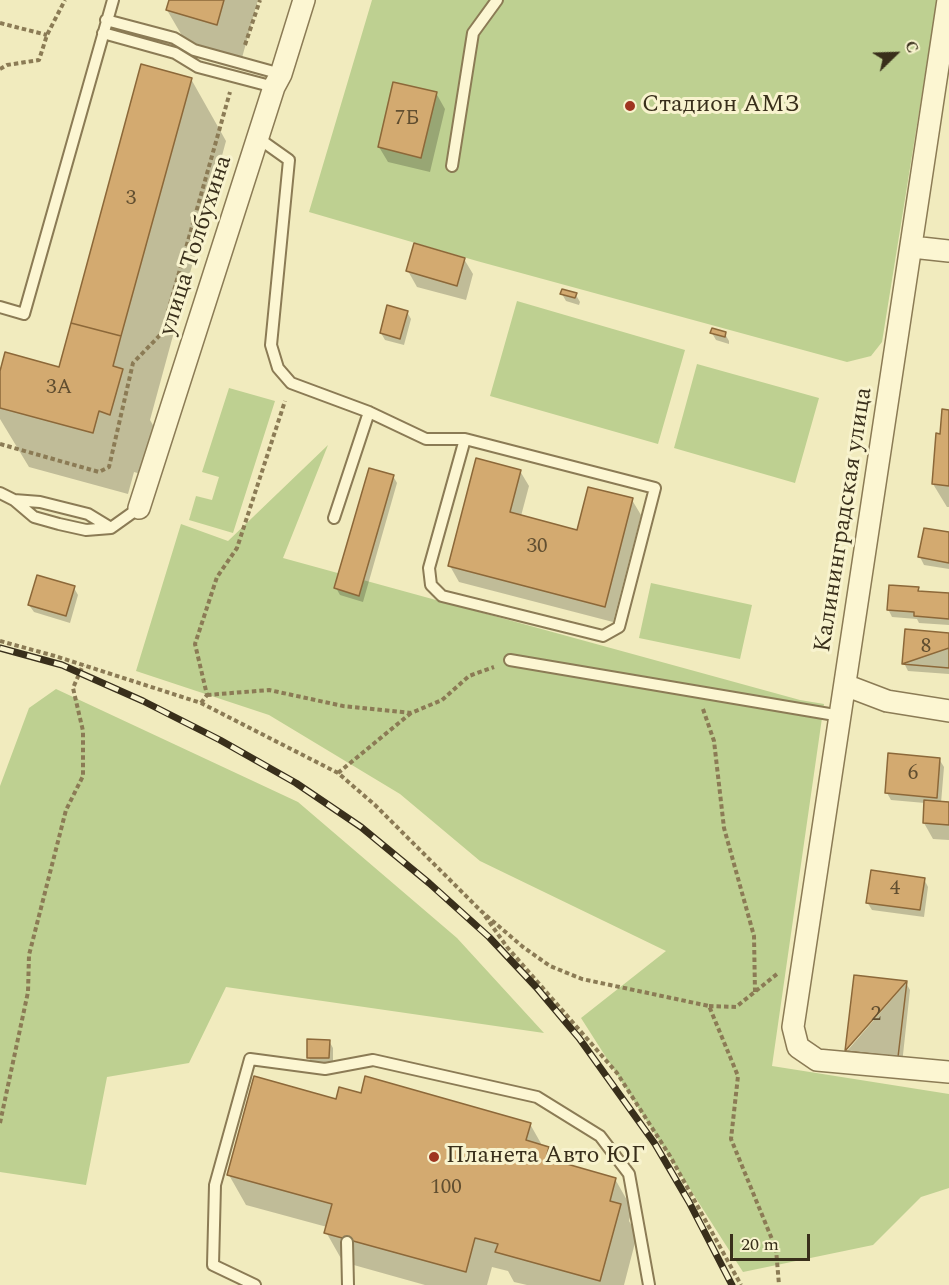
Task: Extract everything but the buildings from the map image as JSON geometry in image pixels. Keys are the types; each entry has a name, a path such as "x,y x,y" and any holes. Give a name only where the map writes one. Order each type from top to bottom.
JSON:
{"street":[{"name":"улица Толбухина","path":"139,508 304,0"},
{"name":"Калининградская улица","path":"948,0 793,1027 798,1047 817,1060 949,1072"},
{"path":"912,248 949,251"},
{"path":"846,685 887,701 949,711"}],"lane":[{"path":"0,307 24,314 113,0"},
{"path":"452,166 473,33 497,0"},
{"path":"106,20 174,38 194,50 239,62 278,81"},
{"path":"102,33 176,53 198,67 235,76 278,81"},
{"path":"258,138 289,160 271,345 278,368 291,383 369,412 426,439 465,439 655,488 619,627 603,636 442,596 431,585 429,568 465,439"},
{"path":"334,518 369,412"},
{"path":"0,493 14,500 34,517 86,530 111,528 139,508"},
{"path":"14,500 40,502 88,514 111,528"},
{"path":"510,660 841,716"},
{"path":"255,1285 213,1265 215,1185 250,1059 325,1069 373,1060 537,1097 600,1136 629,1174 649,1285"},
{"path":"347,1242 348,1285"}],"path":[{"path":"0,69 7,65 39,60 47,35 65,0"},
{"path":"239,62 260,0"},
{"path":"0,23 47,35"},
{"path":"0,444 99,472 109,467 133,363 162,333 235,76"},
{"path":"201,704 207,695 195,644 217,577 237,548 291,383"},
{"path":"0,641 83,665 201,704 338,773 375,805 481,911 550,966 582,979 709,1006 736,1007 806,951"},
{"path":"338,773 411,713 442,700 469,676 510,660"},
{"path":"0,1123 28,992 29,955 66,810 83,776 83,731 73,688 83,665"},
{"path":"207,695 269,690 343,706 411,713"},
{"path":"697,692 714,741 724,828 754,936 755,992"},
{"path":"481,911 507,947 617,1073 670,1155 741,1285"},
{"path":"709,1006 738,1076 731,1139 776,1249 779,1285"}],"green space":[{"name":"Стадион АМЗ","path":"372,0 937,0 882,342 871,356 847,362 477,261 309,212"},
{"path":"517,301 685,350 658,444 490,396"},
{"path":"697,364 819,398 795,483 674,448"},
{"path":"229,388 275,401 233,533 189,520 196,496 212,500 219,477 202,472"},
{"path":"328,445 283,558 800,700 824,704 772,1066 949,1094 949,1188 921,1197 873,1245 743,1272 581,1018 666,951 480,861 400,794 269,715 136,671 181,524 228,541"},
{"path":"651,583 752,605 740,659 639,638"},
{"path":"56,689 298,802 457,938 544,1033 226,987 189,1063 107,1077 86,1185 0,1172 0,786 29,708"}],"railway":[{"path":"0,648 62,665 143,701 220,740 296,783 361,827 429,883 489,937 536,987 579,1038 655,1144 689,1202 732,1285"}],"place":[{"name":"Стадион АМЗ","path":"630,106"},
{"name":"Планета Авто ЮГ","path":"434,1157"}]}
